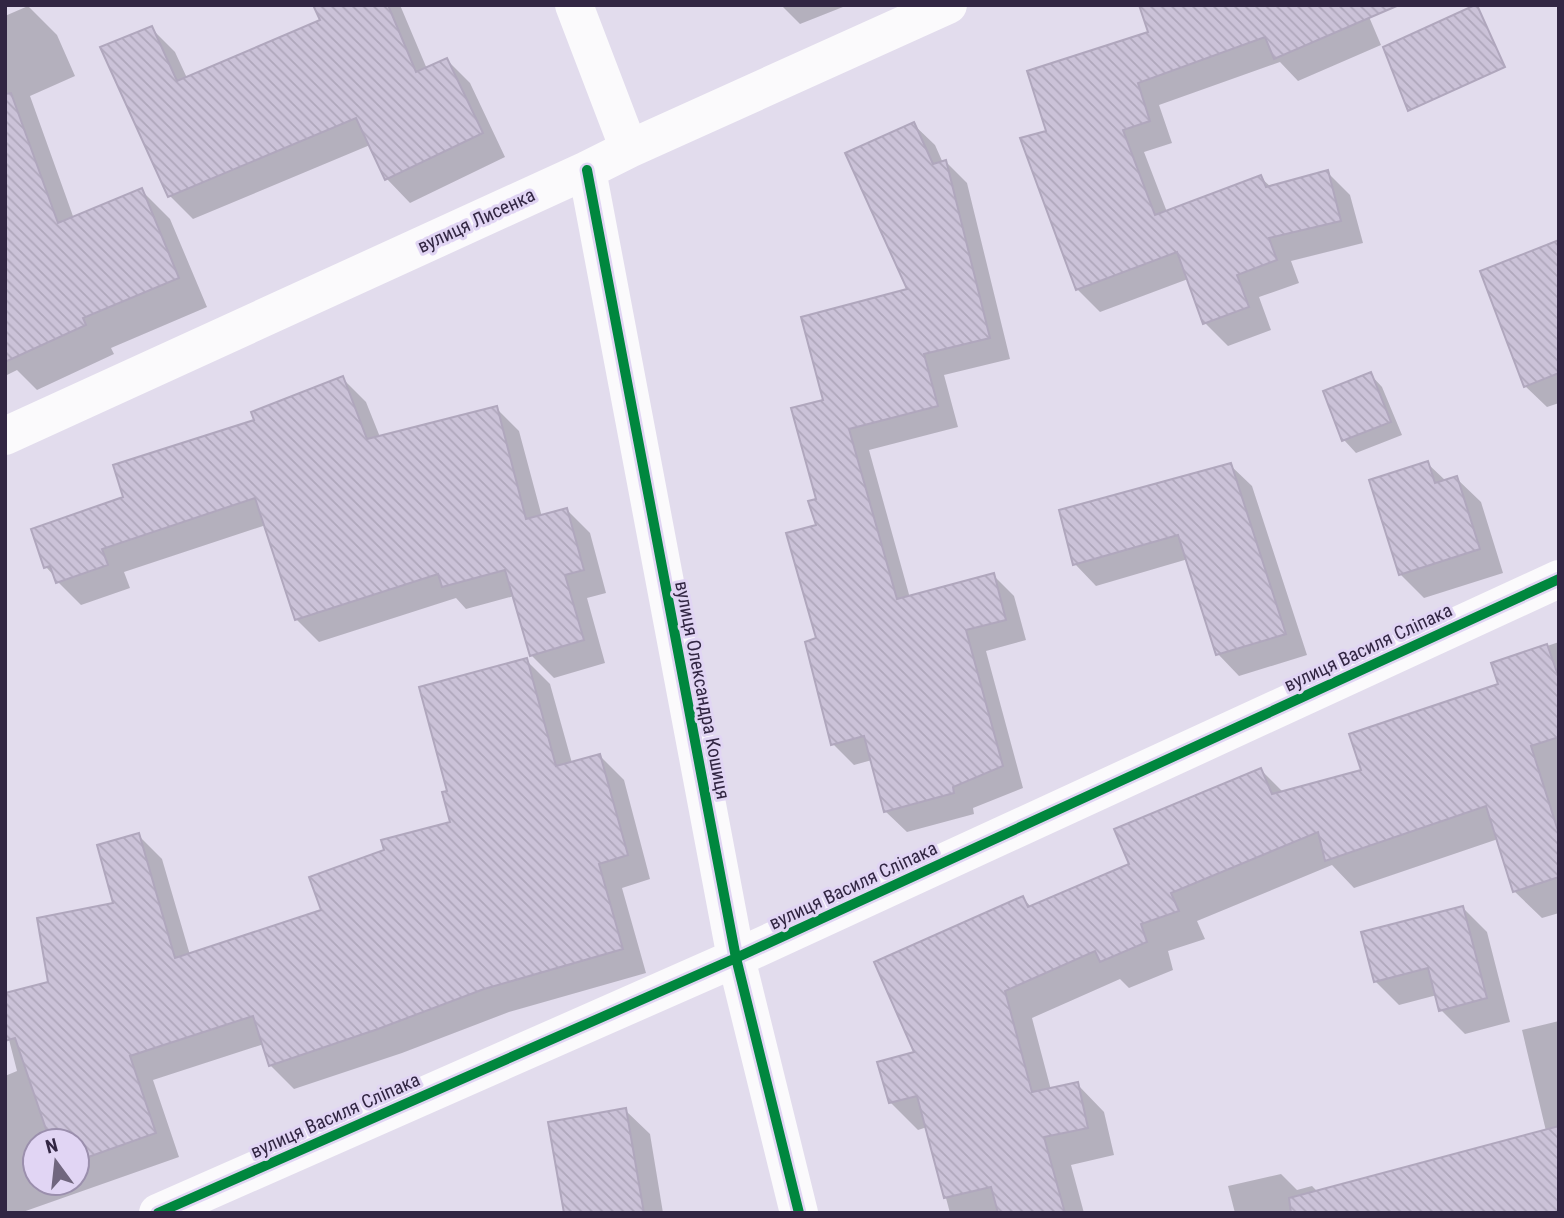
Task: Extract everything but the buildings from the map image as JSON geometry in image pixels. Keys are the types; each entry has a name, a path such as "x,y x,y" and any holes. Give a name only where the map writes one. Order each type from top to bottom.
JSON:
{"street":[{"path":"574,5 629,149"},
{"name":"вулиця Лисенка","path":"5,436 948,5"},
{"name":"вулиця Олександра Кошиця","path":"587,170 736,958 799,1213"},
{"name":"вулиця Василя Сліпака","path":"158,1213 736,958 1559,579"}],"cycle path":[{"path":"587,170 736,958 799,1213"},
{"path":"158,1213 736,958 1559,579"}]}
